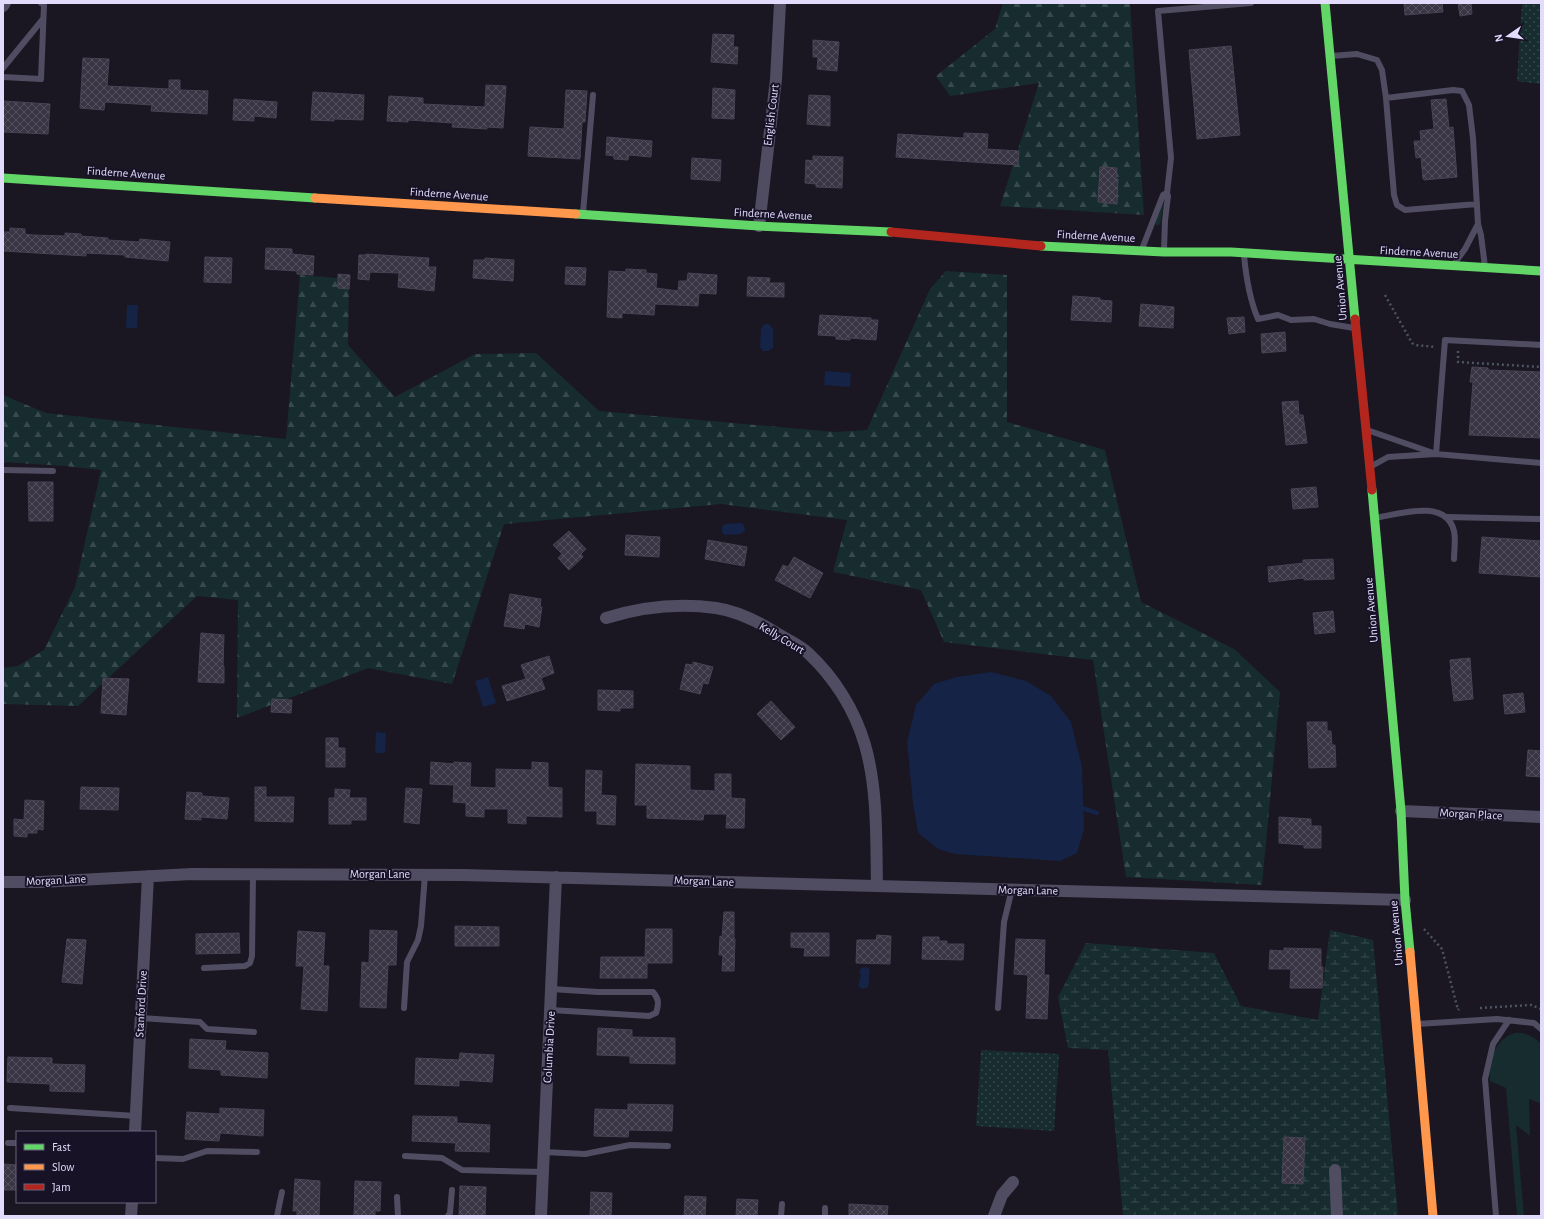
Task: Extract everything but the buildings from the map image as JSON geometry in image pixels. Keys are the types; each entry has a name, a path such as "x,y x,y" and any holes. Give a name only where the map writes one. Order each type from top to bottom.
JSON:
{"main road":[{"name":"Union Avenue","path":"1325,3 1401,811 1405,900 1433,1216"},
{"name":"Finderne Avenue","path":"3,178 759,226 876,231 1031,245 1164,252 1244,253 1541,271"}],"street":[{"name":"English Court","path":"759,226 776,79 780,3"},
{"name":"Kelly Court","path":"606,618 623,613 672,606 717,608 739,614 763,625 807,652 835,683 855,720 865,745 874,805 877,886"},
{"name":"Morgan Place","path":"1401,811 1541,817"},
{"name":"Morgan Lane","path":"3,882 42,882 192,874 425,875 556,877 1405,900"},
{"name":"Stanford Drive","path":"135,1131 148,876"},
{"name":"Columbia Drive","path":"541,1216 556,877"},
{"path":"1335,1170 1336,1216"},
{"path":"994,1216 1002,1195 1012,1182"},
{"path":"131,1216 132,1203"}],"lane":[{"path":"3,77 41,78 44,5 42,3"},
{"path":"1164,252 1167,193 1172,158 1158,12 1251,3"},
{"path":"3,68 43,19"},
{"path":"1330,57 1357,54 1377,60 1382,70 1386,98 1394,195 1397,205 1405,210 1477,204"},
{"path":"1386,98 1453,90 1462,91 1469,105 1473,138 1478,224 1481,235 1485,268"},
{"path":"583,215 592,95"},
{"path":"1141,251 1163,194 1167,193"},
{"path":"1452,266 1465,249 1478,224"},
{"path":"1244,253 1246,276 1252,304 1258,319 1278,316 1291,320 1314,319 1356,329"},
{"path":"1436,454 1445,340 1541,344"},
{"path":"1365,430 1436,454"},
{"path":"1369,468 1388,457 1436,454 1541,463"},
{"path":"3,470 53,471"},
{"path":"1374,518 1414,511 1436,511 1447,516 1539,520"},
{"path":"1447,516 1454,531 1454,559"},
{"path":"204,968 246,966 250,963 252,956 253,874"},
{"path":"404,1008 407,962 418,940 421,926 425,875"},
{"path":"998,1008 1004,922 1012,890"},
{"path":"551,1010 649,1016 656,1013 659,1006 658,997 653,992 598,992 552,989"},
{"path":"141,1018 200,1022 207,1029 254,1032"},
{"path":"1416,1024 1497,1018 1534,1023 1541,1029"},
{"path":"1496,1216 1485,1079 1493,1044 1509,1020"},
{"path":"10,1108 136,1116"},
{"path":"8,1143 16,1143"},
{"path":"544,1152 585,1154 630,1145 668,1146"},
{"path":"156,1158 183,1159 207,1151 257,1152"},
{"path":"405,1156 442,1158 462,1170 543,1172"},
{"path":"448,1216 450,1213 452,1190"},
{"path":"276,1216 282,1192"},
{"path":"397,1197 398,1216"},
{"path":"781,1216 782,1204"},
{"path":"824,1216 825,1208"}],"path":[{"path":"1384,295 1412,343 1436,347"},
{"path":"1458,351 1458,362 1541,367"},
{"path":"1423,928 1442,948 1458,1010 1465,1009"},
{"path":"1473,1008 1531,1005 1541,1009"}],"green space":[{"path":"1003,3 1130,3 1144,215 1000,206 1039,83 950,96 936,76 995,29"},
{"path":"1522,3 1541,3 1541,84 1517,81"},
{"path":"1165,200 1160,224 1157,226 1155,223 1159,210"},
{"path":"946,271 1007,275 1007,422 1105,450 1141,602 1234,649 1280,692 1262,885 1126,877 1093,660 944,642 921,590 833,572 847,520 721,504 504,524 452,684 368,668 237,718 238,600 197,596 78,706 3,704 3,668 18,666 44,650 75,587 101,470 3,462 3,395 46,413 286,439 300,275 349,279 348,345 395,397 475,354 536,353 599,411 835,432 867,430 930,289"},
{"path":"1330,930 1373,940 1398,1216 1123,1216 1108,1050 1068,1048 1058,997 1086,943 1214,953 1241,1006 1318,1020"},
{"path":"1515,1033 1529,1035 1541,1044 1541,1102 1540,1103 1529,1099 1530,1136 1516,1125 1524,1216 1517,1216 1506,1088 1490,1081 1490,1066 1494,1052 1502,1040"},
{"path":"981,1050 1059,1054 1054,1131 976,1126"}],"water":[{"path":"127,305 138,305 137,328 126,328"},
{"path":"765,324 769,324 773,329 773,348 768,351 763,351 760,347 761,328"},
{"path":"825,371 851,373 850,387 824,385"},
{"path":"741,523 744,525 745,531 741,534 725,535 722,532 722,527 725,524"},
{"path":"991,672 1026,681 1051,696 1071,722 1082,767 1084,829 1077,853 1060,861 955,854 938,849 918,833 913,803 907,742 916,705 934,684 957,677"},
{"path":"488,677 496,703 483,707 475,681"},
{"path":"376,732 386,733 385,753 375,753"},
{"path":"867,967 870,970 868,987 863,989 858,985 861,975 859,972 861,968"}],"waterway":[{"path":"1079,807 1097,813"}],"traffic: fast":[{"path":"1325,3 1355,319"},
{"path":"3,178 315,198"},
{"path":"576,214 759,226 891,232"},
{"path":"1041,246 1164,252 1231,252 1541,271"},
{"path":"1372,490 1401,811 1405,900 1410,952"}],"traffic: slow":[{"path":"315,198 576,214"},
{"path":"1410,952 1433,1216"}],"traffic: jam":[{"path":"891,232 1041,246"},
{"path":"1355,319 1372,490"}]}
